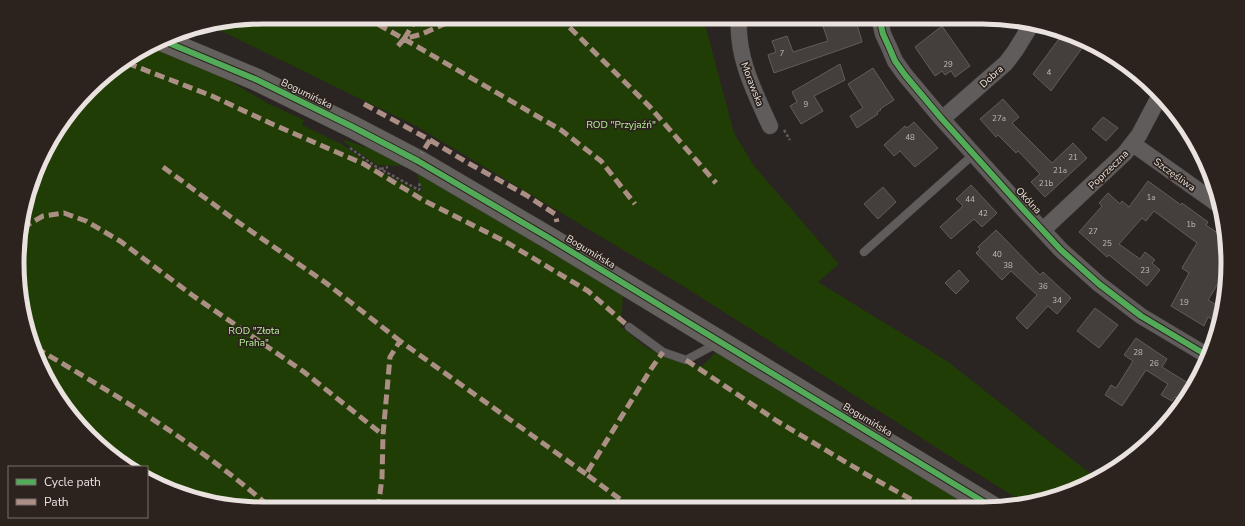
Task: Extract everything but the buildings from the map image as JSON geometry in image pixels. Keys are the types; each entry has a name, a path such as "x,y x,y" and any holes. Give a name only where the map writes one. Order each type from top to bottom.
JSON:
{"street":[{"name":"Morawska","path":"739,24 739,36 743,62 752,87 770,126"},
{"name":"Okólna","path":"881,24 895,61 905,75 942,119 1042,230 1079,267 1116,297 1141,316 1203,353"},
{"name":"Dobra","path":"942,119 1006,63 1016,52 1029,29"},
{"name":"Bogumińska","path":"169,43 255,79 340,120 418,161 502,209 984,502"},
{"name":"Poprzeczna","path":"1042,230 1114,164 1133,144 1157,100"},
{"name":"Szczęśliwa","path":"1133,144 1213,202"}],"lane":[{"path":"864,252 974,154"},
{"path":"629,327 663,352 686,360 721,342"}],"path":[{"path":"350,148 381,169 419,190 420,188 418,181"},
{"path":"381,169 393,167"}],"green space":[{"name":"ROD \"Przyjaźń\"","path":"263,24 705,24 734,133 754,166 839,264 818,282 947,361 1092,475 1073,484 1044,494 1018,499 680,284 416,126 217,29 232,26"},
{"name":"ROD \"Złota Praha\"","path":"158,49 208,68 267,103 304,120 302,125 343,145 376,169 421,193 422,190 416,172 623,293 621,327 647,348 678,362 702,366 717,351 969,502 263,502 232,500 201,494 172,484 148,472 148,466 136,466 130,462 105,443 83,421 64,396 42,354 32,325 26,294 24,263 25,247 26,232 32,201 42,172 56,143 83,105 105,83 118,73 143,56"},
{"path":"345,140 394,157 405,166 377,165 344,142"}],"marked path":[{"path":"377,24 404,39 412,24"},
{"path":"398,46 404,39 422,34 444,24"},
{"path":"566,24 650,107 716,183"},
{"path":"404,39 561,130 601,161 635,204"},
{"path":"130,64 212,96 364,164 423,200 506,242 588,291 629,327"},
{"path":"364,104 430,140 422,153"},
{"path":"430,140 526,195 555,214 557,222"},
{"path":"163,167 235,220 326,283 400,341"},
{"path":"27,225 43,216 64,213 86,221 120,241 192,295 304,372 383,435"},
{"path":"379,502 382,478 383,435 390,357 400,341 586,474"},
{"path":"41,351 128,403 188,443 217,464 264,502"},
{"path":"624,502 586,474 663,352"},
{"path":"686,360 777,421 916,502"}],"cycle path":[{"path":"881,24 883,34 895,61 905,75 942,119 1061,250 1099,284 1141,316 1203,353"},
{"path":"169,43 255,79 418,161 549,238 984,502"}]}
